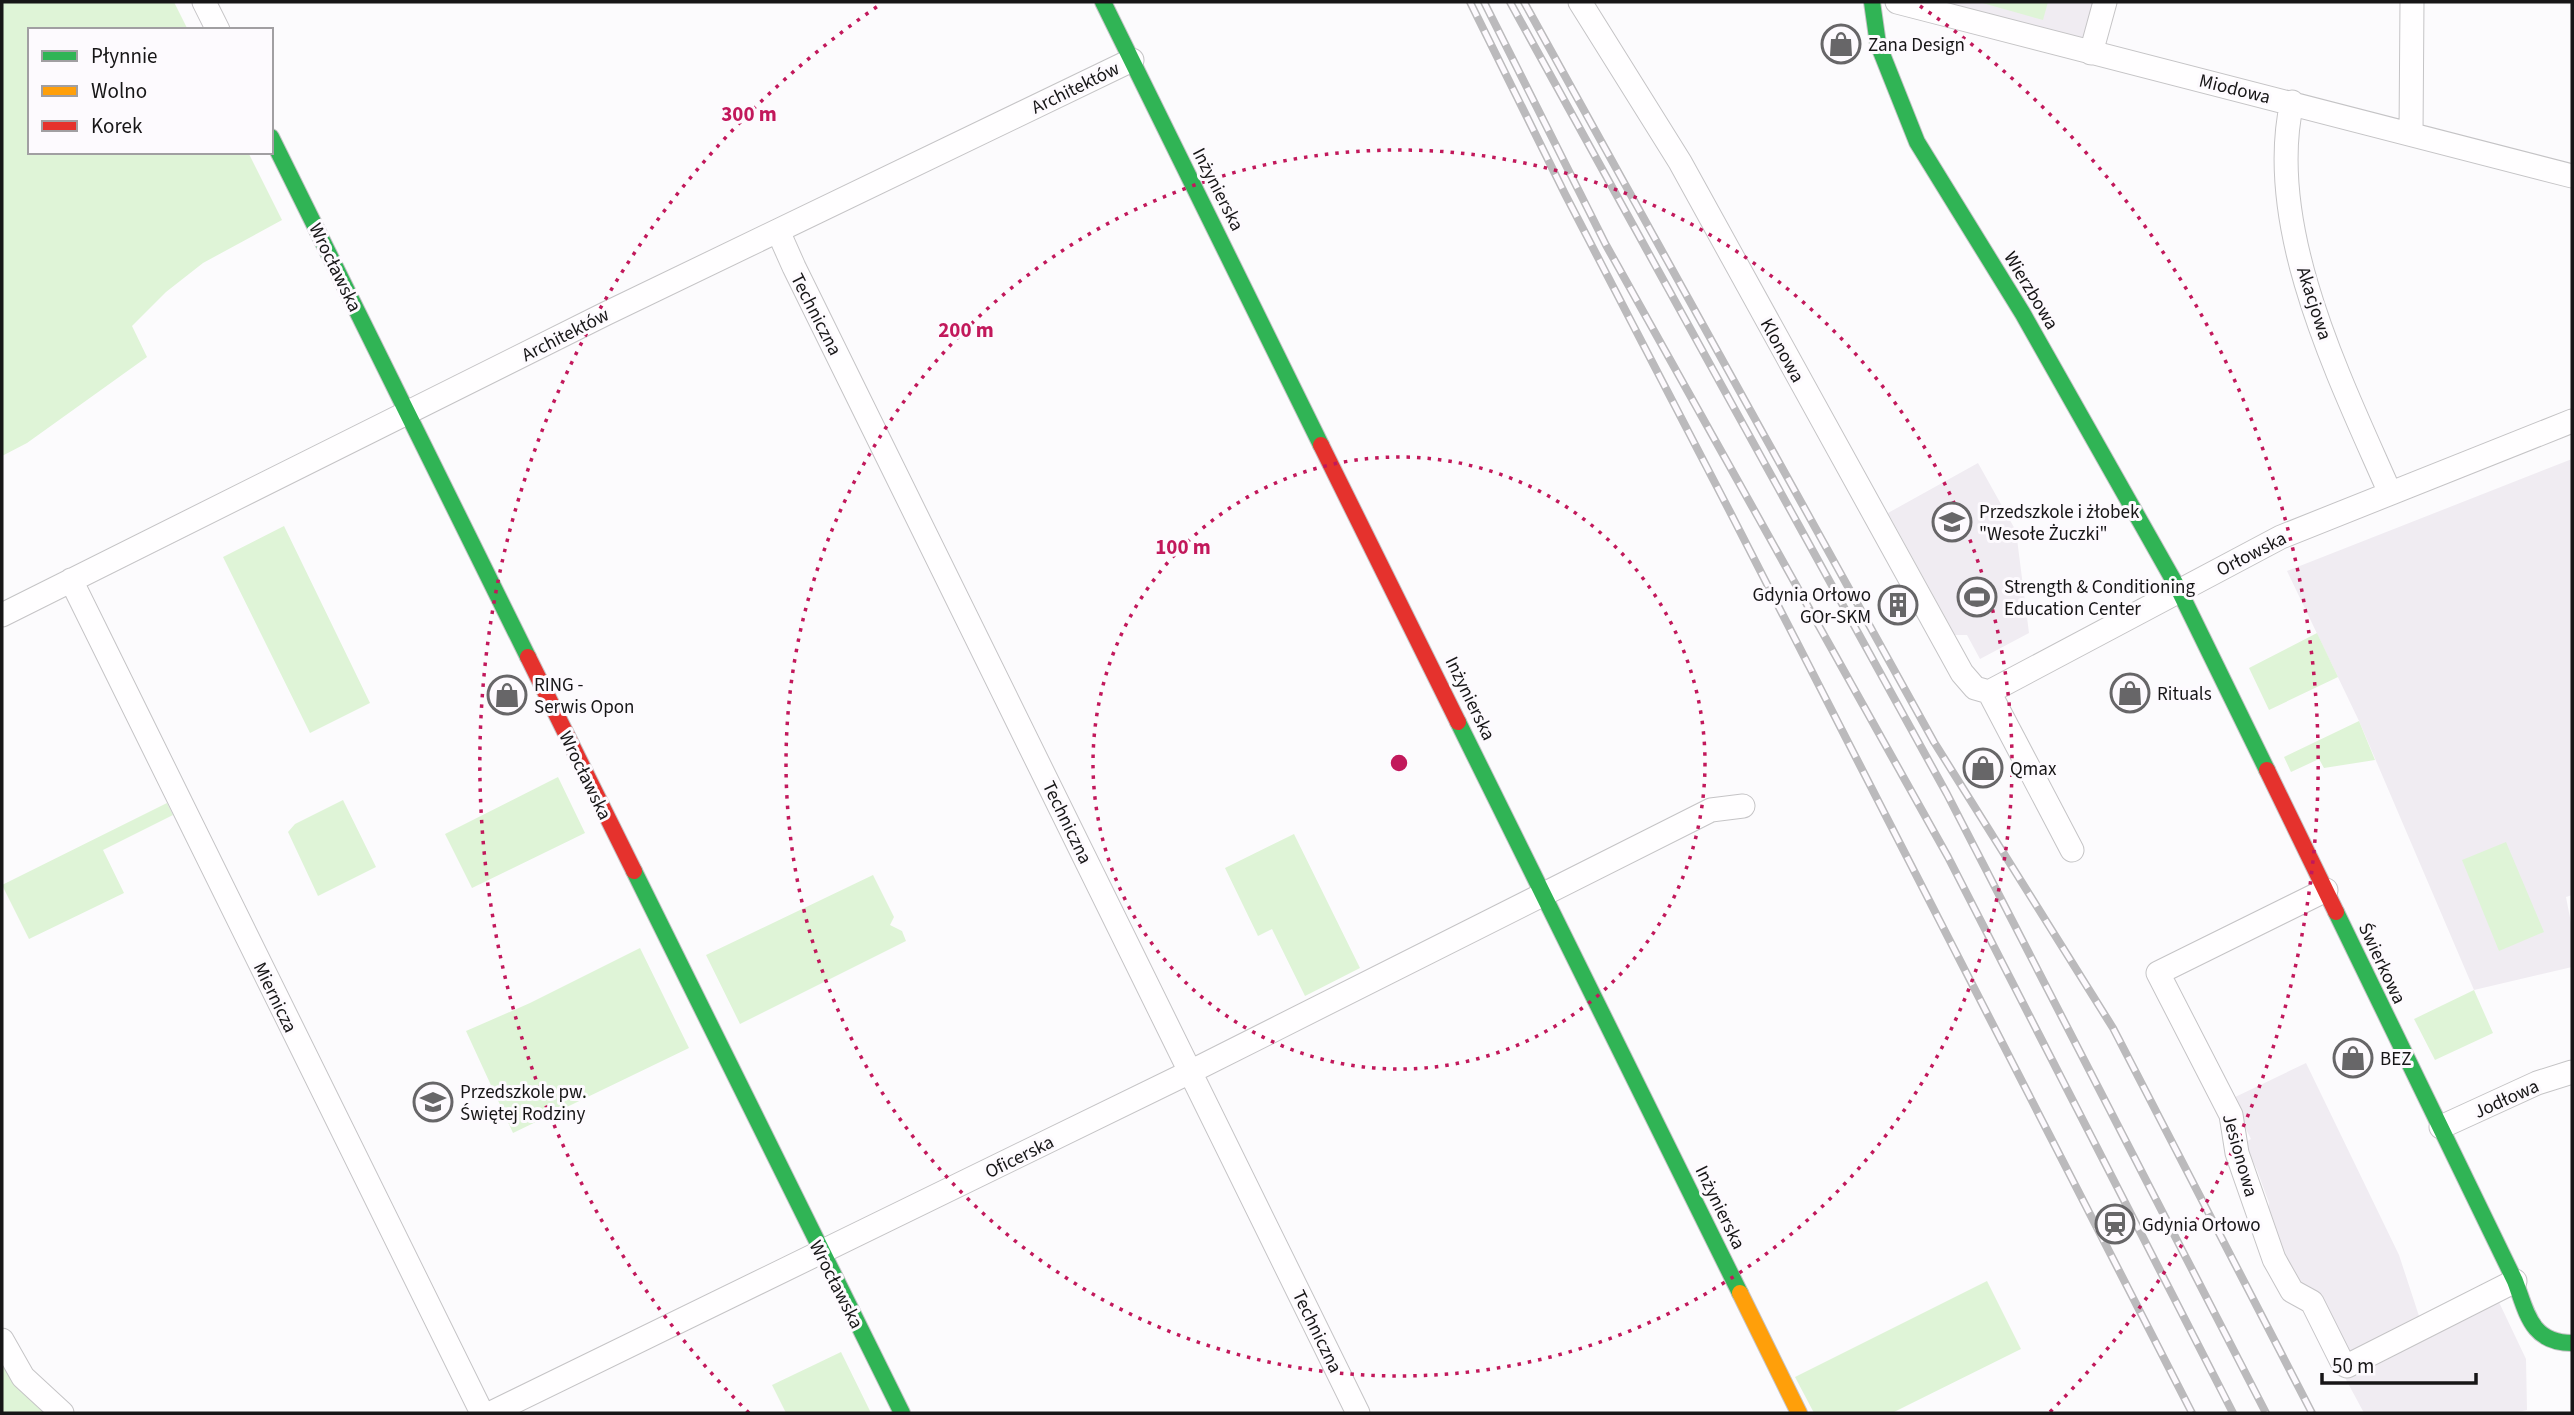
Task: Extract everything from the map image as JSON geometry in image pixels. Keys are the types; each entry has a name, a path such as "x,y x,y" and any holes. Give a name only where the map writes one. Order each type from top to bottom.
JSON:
{"street":[{"path":"204,2 217,28"},
{"name":"Inżynierska","path":"1103,2 1798,1413"},
{"name":"Klonowa","path":"1580,2 1680,162 1962,673 1975,688 1989,692"},
{"name":"Wierzbowa","path":"1872,2 1878,44 1917,142 2023,314 2179,590"},
{"name":"Miodowa","path":"1897,2 2572,176"},
{"path":"2091,53 2105,2"},
{"path":"2411,134 2412,2"},
{"name":"Architektów","path":"2,615 605,314 1132,60"},
{"name":"Akacjowa","path":"2292,102 2287,144 2287,188 2292,226 2312,302 2348,398 2390,493"},
{"name":"Wrocławska","path":"273,141 902,1413"},
{"name":"Techniczna","path":"778,231 1358,1413"},
{"name":"Orłowska","path":"1989,692 2280,537 2572,421"},
{"name":"Miernicza","path":"71,580 482,1413"},
{"name":"Świerkowa","path":"2179,590 2441,1127 2536,1330 2541,1338 2564,1344"},
{"path":"1989,692 2072,850"},
{"name":"Oficerska","path":"491,1413 1190,1072 1711,810 1743,806"},
{"name":"Jesionowa","path":"2326,890 2158,972 2231,1115 2237,1153 2274,1259 2292,1291 2312,1302 2343,1364 2347,1366 2515,1281"},
{"name":"Jodłowa","path":"2441,1127 2537,1083 2572,1072"},
{"path":"2,1340 23,1377 62,1413"}],"shaded area":[{"path":"1945,2 2095,2 2084,39"},
{"path":"2572,459 2572,895 2566,897 2572,928 2572,967 2474,990 2359,721 2287,571"},
{"path":"1978,463 2016,531 2029,633 1980,659 1967,635 1955,635 1888,513"},
{"path":"2306,1063 2399,1255 2419,1316 2417,1322 2338,1363 2284,1256 2268,1212 2269,1203 2244,1143 2251,1139 2231,1099"},
{"path":"2497,1298 2526,1359 2527,1410 2513,1413 2364,1413 2343,1374"}],"green space":[{"path":"2,2 174,2 187,28 28,28 28,154 249,154 282,220 203,263 166,292 132,326 147,357 27,443 2,456"},
{"path":"1979,2 2048,2 2043,20"},
{"path":"284,526 370,703 310,733 223,557"},
{"path":"2317,633 2338,677 2269,710 2249,668"},
{"path":"2359,721 2375,760 2324,768 2319,759 2291,772 2284,757"},
{"path":"558,777 585,833 472,888 445,834"},
{"path":"343,800 376,867 318,896 288,832 295,824"},
{"path":"167,803 173,815 103,850 124,893 29,939 2,885"},
{"path":"1294,834 1360,968 1305,996 1272,929 1258,936 1225,868"},
{"path":"2506,842 2544,932 2499,951 2462,860"},
{"path":"873,875 894,917 890,925 902,931 906,941 740,1024 706,955"},
{"path":"640,948 689,1048 513,1133 466,1031 530,1003"},
{"path":"2474,990 2493,1033 2435,1060 2414,1019"},
{"path":"1987,1281 2021,1349 1892,1413 1814,1413 1795,1377"},
{"path":"841,1352 871,1413 786,1413 772,1385"},
{"path":"2,1360 52,1413 2,1413"}],"railway":[{"path":"1470,2 1565,194 2192,1413"},
{"path":"1484,2 1606,245 1948,857 2233,1413"},
{"path":"1510,2 1947,794 2266,1413"},
{"path":"1524,2 1934,742 2113,1028 2312,1413"}],"traffic: fast":[{"path":"1103,2 1321,445"},
{"path":"1872,2 1878,44 1917,142 2023,314 2179,590 2267,770"},
{"path":"273,141 528,657"},
{"path":"1458,722 1740,1293"},
{"path":"634,871 902,1413"},
{"path":"2336,912 2515,1281 2527,1315 2547,1338 2572,1343"}],"traffic: slow":[{"path":"1740,1293 1799,1413"}],"traffic: jam":[{"path":"1321,445 1458,722"},
{"path":"528,657 634,871"},
{"path":"2267,770 2336,912"}],"place":[{"name":"Zana Design","path":"1841,44"},
{"name":"Przedszkole i żłobek \"Wesołe Żuczki\"","path":"1952,522"},
{"name":"Strength & Conditioning Education Center","path":"1977,597"},
{"name":"Gdynia Orłowo GOr-SKM","path":"1898,605"},
{"name":"Rituals","path":"2130,693"},
{"name":"RING - Serwis Opon","path":"507,695"},
{"name":"Qmax","path":"1983,768"},
{"name":"BEZ","path":"2353,1058"},
{"name":"Przedszkole pw. Świętej Rodziny","path":"433,1102"},
{"name":"Gdynia Orłowo","path":"2115,1224"}]}
